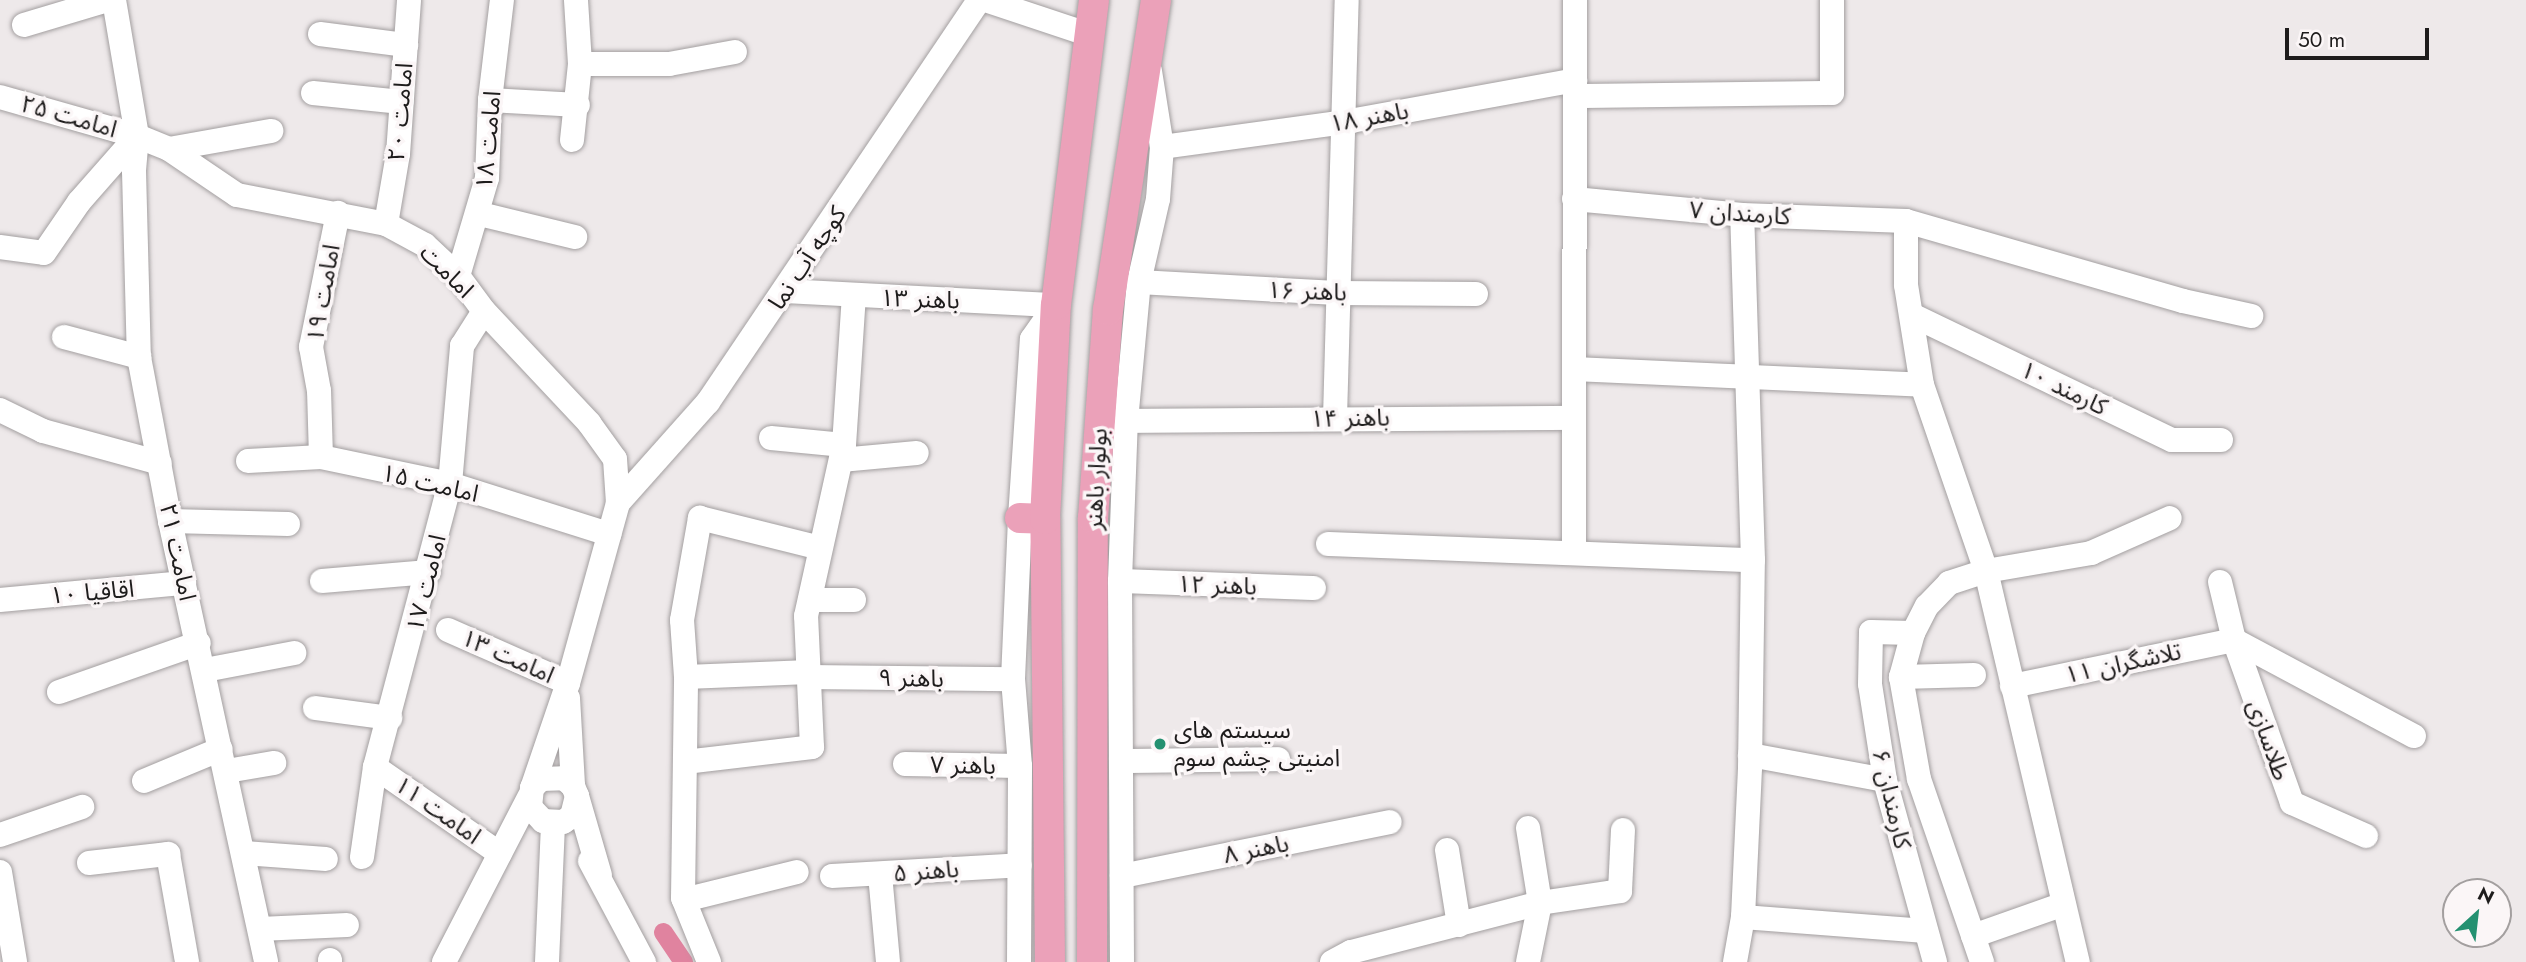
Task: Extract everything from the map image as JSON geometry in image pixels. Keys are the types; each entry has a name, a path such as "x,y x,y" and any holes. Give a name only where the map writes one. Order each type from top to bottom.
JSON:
{"main road":[{"name":"بولوار باهنر","path":"1050,951 1051,904 1032,519 1087,34 1094,0"},
{"name":"بولوار باهنر","path":"1092,951 1094,504 1108,310 1156,0"},
{"path":"1051,904 1072,910 1092,902"},
{"path":"1050,951 1071,934 1092,951"}],"street":[{"path":"24,25 108,0"},
{"path":"0,247 44,253 79,202 137,136 114,0"},
{"name":"امامت ۲۰","path":"386,224 402,102 409,0"},
{"name":"امامت ۱۸","path":"458,276 480,214 487,178 490,100 502,0"},
{"path":"572,140 578,105 580,64 576,0"},
{"name":"کوچه آب نما","path":"618,503 708,402 979,0"},
{"path":"985,0 1087,34"},
{"path":"1335,418 1347,0"},
{"path":"1574,550 1575,0"},
{"name":"باهنر ۱۸","path":"1162,147 1575,88 1832,93 1832,0"},
{"path":"320,34 406,45"},
{"path":"580,64 669,64 735,52"},
{"path":"1122,962 1120,581 1126,421 1139,282 1158,199 1162,147 1146,52"},
{"path":"313,93 402,102"},
{"name":"امامت ۲۵","path":"0,97 137,136"},
{"path":"490,100 578,105"},
{"path":"169,149 271,131"},
{"name":"امامت","path":"137,136 169,149 237,195 386,224 425,245 458,276 484,311 602,441 615,459 618,503 568,683 531,792 481,895"},
{"name":"امامت ۲۱","path":"137,136 134,171 139,357 170,521 205,670 266,962"},
{"name":"کارمندان ۷","path":"1574,199 1742,215 1906,221 2183,301 2251,316"},
{"name":"امامت ۱۹","path":"321,457 319,391 311,347 338,214"},
{"path":"480,214 575,237"},
{"path":"1735,962 1743,917 1754,560 1742,215"},
{"path":"1906,221 1906,285 1922,385 1986,571 2078,962"},
{"name":"باهنر ۱۶","path":"1139,282 1337,293 1476,294"},
{"name":"باهنر ۱۳","path":"785,291 1056,305"},
{"path":"684,762 812,747 806,616 842,453 854,296"},
{"name":"امامت ۱۷","path":"362,857 375,767 429,572 450,484 462,346 484,311"},
{"name":"کارمند ۱۰","path":"1912,315 2172,440 2221,440"},
{"path":"64,337 139,357"},
{"path":"1575,369 1922,385"},
{"path":"0,411 43,431 160,463"},
{"name":"باهنر ۱۴","path":"1126,421 1574,418"},
{"path":"771,439 842,453 917,453"},
{"name":"امامت ۱۵","path":"248,461 321,457 450,484 609,534"},
{"path":"703,959 684,900 686,677 682,620 700,518 820,548"},
{"path":"1982,962 1919,779 1901,677 1913,633 1927,606 1948,583 1986,571 2091,553 2170,518"},
{"path":"1019,962 1020,766 1013,679 1032,519"},
{"path":"170,521 288,524"},
{"path":"1328,544 1574,550 1754,560"},
{"path":"322,581 429,572"},
{"name":"باهنر ۱۲","path":"1120,581 1314,589"},
{"name":"طلاسازی","path":"2220,582 2234,640 2291,803 2366,836"},
{"name":"اقاقیا ۱۰","path":"0,600 184,583"},
{"path":"810,600 854,600"},
{"name":"امامت ۱۳","path":"448,630 568,683"},
{"name":"کارمندان ۶","path":"1913,633 1871,632 1870,684 1885,780 1925,931 1936,962"},
{"path":"2234,640 2414,736"},
{"name":"تلاشگران ۱۱","path":"2012,685 2234,640"},
{"path":"59,692 199,643"},
{"path":"205,670 294,653"},
{"name":"باهنر ۹","path":"686,677 808,674 1013,679"},
{"path":"1901,677 1974,675"},
{"name":"امامت","path":"568,683 575,791 600,875 644,962"},
{"path":"315,709 390,718"},
{"path":"1750,755 1885,780"},
{"path":"1121,761 1278,759"},
{"path":"144,781 224,760 274,763"},
{"name":"باهنر ۷","path":"905,764 1020,766"},
{"name":"امامت ۱۱","path":"375,767 500,854"},
{"path":"444,962 481,895 553,822 572,816 575,791 552,775 531,792 530,807 553,822"},
{"path":"0,835 82,807"},
{"path":"547,962 553,822"},
{"name":"امامت","path":"553,822 600,875"},
{"name":"باهنر ۸","path":"1122,876 1390,822"},
{"path":"1528,828 1540,903 1528,962"},
{"path":"1332,962 1351,952 1540,903 1620,891 1623,830"},
{"path":"1447,850 1460,925"},
{"path":"244,853 326,859"},
{"path":"89,863 169,854 187,962"},
{"name":"باهنر ۵","path":"832,876 1020,865"},
{"path":"0,872 5,935 15,962"},
{"path":"684,900 797,872"},
{"path":"880,874 888,962"},
{"path":"1973,936 2064,904"},
{"path":"1743,917 1925,931"},
{"path":"260,929 347,925"}],"waterway":[{"path":"663,932 683,962"}],"place":[{"name":"سیستم های امنیتی چشم سوم","path":"1160,744"}]}
